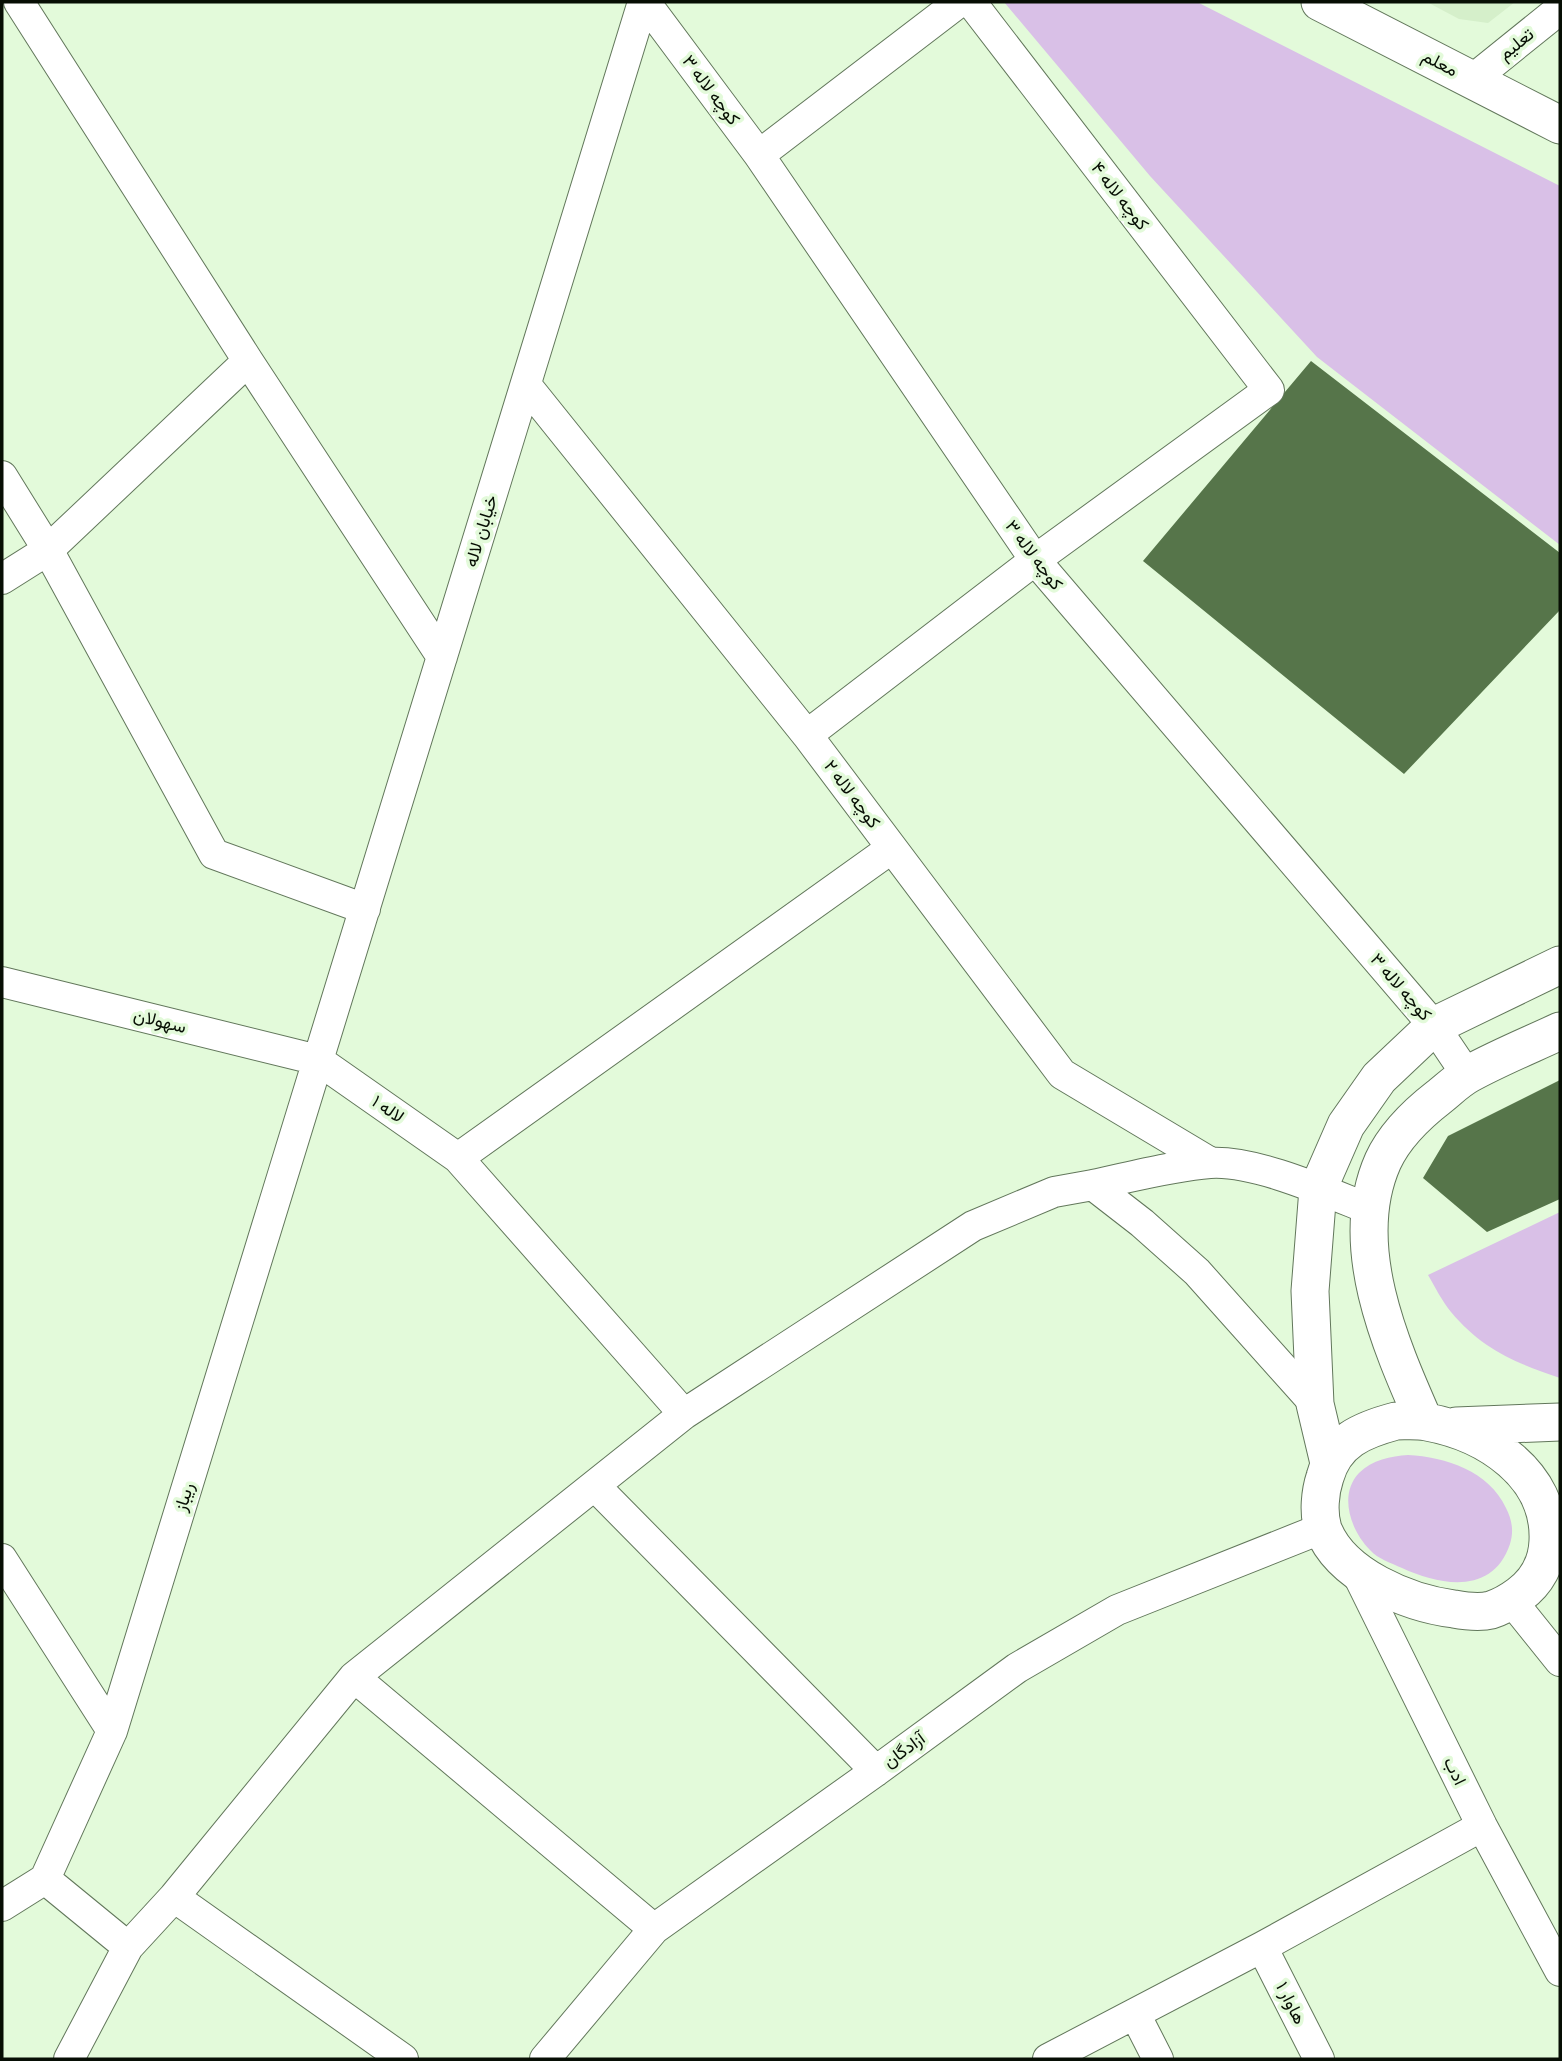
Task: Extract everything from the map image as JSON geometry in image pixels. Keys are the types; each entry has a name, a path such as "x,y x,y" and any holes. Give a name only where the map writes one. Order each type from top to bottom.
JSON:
{"street":[{"path":"19,2 248,361 442,657"},
{"name":"کوچه لاله ۳","path":"644,2 759,155 1035,561 1434,1026 1467,1075"},
{"name":"خیابان لاله","path":"318,1059 644,2"},
{"path":"759,155 959,2"},
{"name":"کوچه لاله ۴","path":"971,2 1269,390 1035,561"},
{"name":"معلم","path":"1320,2 1560,125"},
{"name":"تعلیم","path":"1472,80 1560,9"},
{"path":"2,579 48,550 248,361"},
{"name":"کوچه لاله ۲","path":"526,385 807,735 1062,1074 1212,1163"},
{"path":"2,476 48,550 214,855 365,909"},
{"path":"807,735 1035,561"},
{"path":"458,1158 892,848"},
{"path":"1329,1463 1315,1404 1310,1291 1318,1189 1346,1125 1379,1078 1434,1026 1560,965"},
{"name":"سهولان","path":"2,982 318,1059"},
{"path":"1560,1031 1467,1075 1427,1106 1404,1129 1384,1160 1369,1209 1371,1258 1382,1315 1398,1360 1436,1424 1491,1446 1513,1461 1533,1485 1545,1508 1548,1534 1554,1552 1529,1588 1490,1610 1469,1611 1446,1608 1397,1594 1355,1569 1341,1557 1323,1528 1320,1504 1329,1463 1358,1433 1396,1421 1436,1424 1560,1422"},
{"name":"لاله ۱","path":"318,1059 458,1158 684,1415"},
{"name":"ریباز","path":"45,1879 112,1731 318,1059"},
{"path":"69,2059 128,1947 174,1896 355,1677 684,1415 973,1226 1054,1192 1212,1163 1256,1168 1369,1209"},
{"path":"1093,1185 1142,1223 1197,1272 1315,1404"},
{"path":"595,1486 876,1771"},
{"name":"آزادگان","path":"545,2059 654,1929 1017,1668 1117,1610 1323,1528"},
{"path":"2,1559 112,1731"},
{"name":"ادب","path":"1355,1569 1482,1826 1550,1924 1560,1971"},
{"path":"1511,1600 1560,1661"},
{"path":"355,1677 654,1929"},
{"path":"1048,2059 1262,1947 1482,1826"},
{"path":"2,1906 45,1879 128,1947"},
{"path":"174,1896 403,2059"},
{"name":"هاوار ۱","path":"1262,1947 1319,2059"},
{"path":"1135,2014 1158,2059"}],"shaded area":[{"path":"1004,2 1197,2 1560,186 1560,545 1317,357 1150,176"},
{"path":"1427,2 1515,2 1488,23 1459,19"},
{"path":"1560,1212 1560,1378 1528,1367 1475,1336 1448,1308 1428,1275"},
{"path":"1408,1455 1437,1459 1465,1468 1489,1484 1498,1495 1510,1517 1512,1535 1502,1560 1491,1572 1479,1579 1464,1582 1433,1579 1381,1558 1363,1542 1353,1523 1348,1502 1353,1482 1359,1473 1376,1462"}],"building":[{"path":"1311,361 1560,553 1560,610 1404,774 1143,561"},
{"path":"1560,1080 1560,1199 1487,1232 1423,1178 1448,1136"}]}
